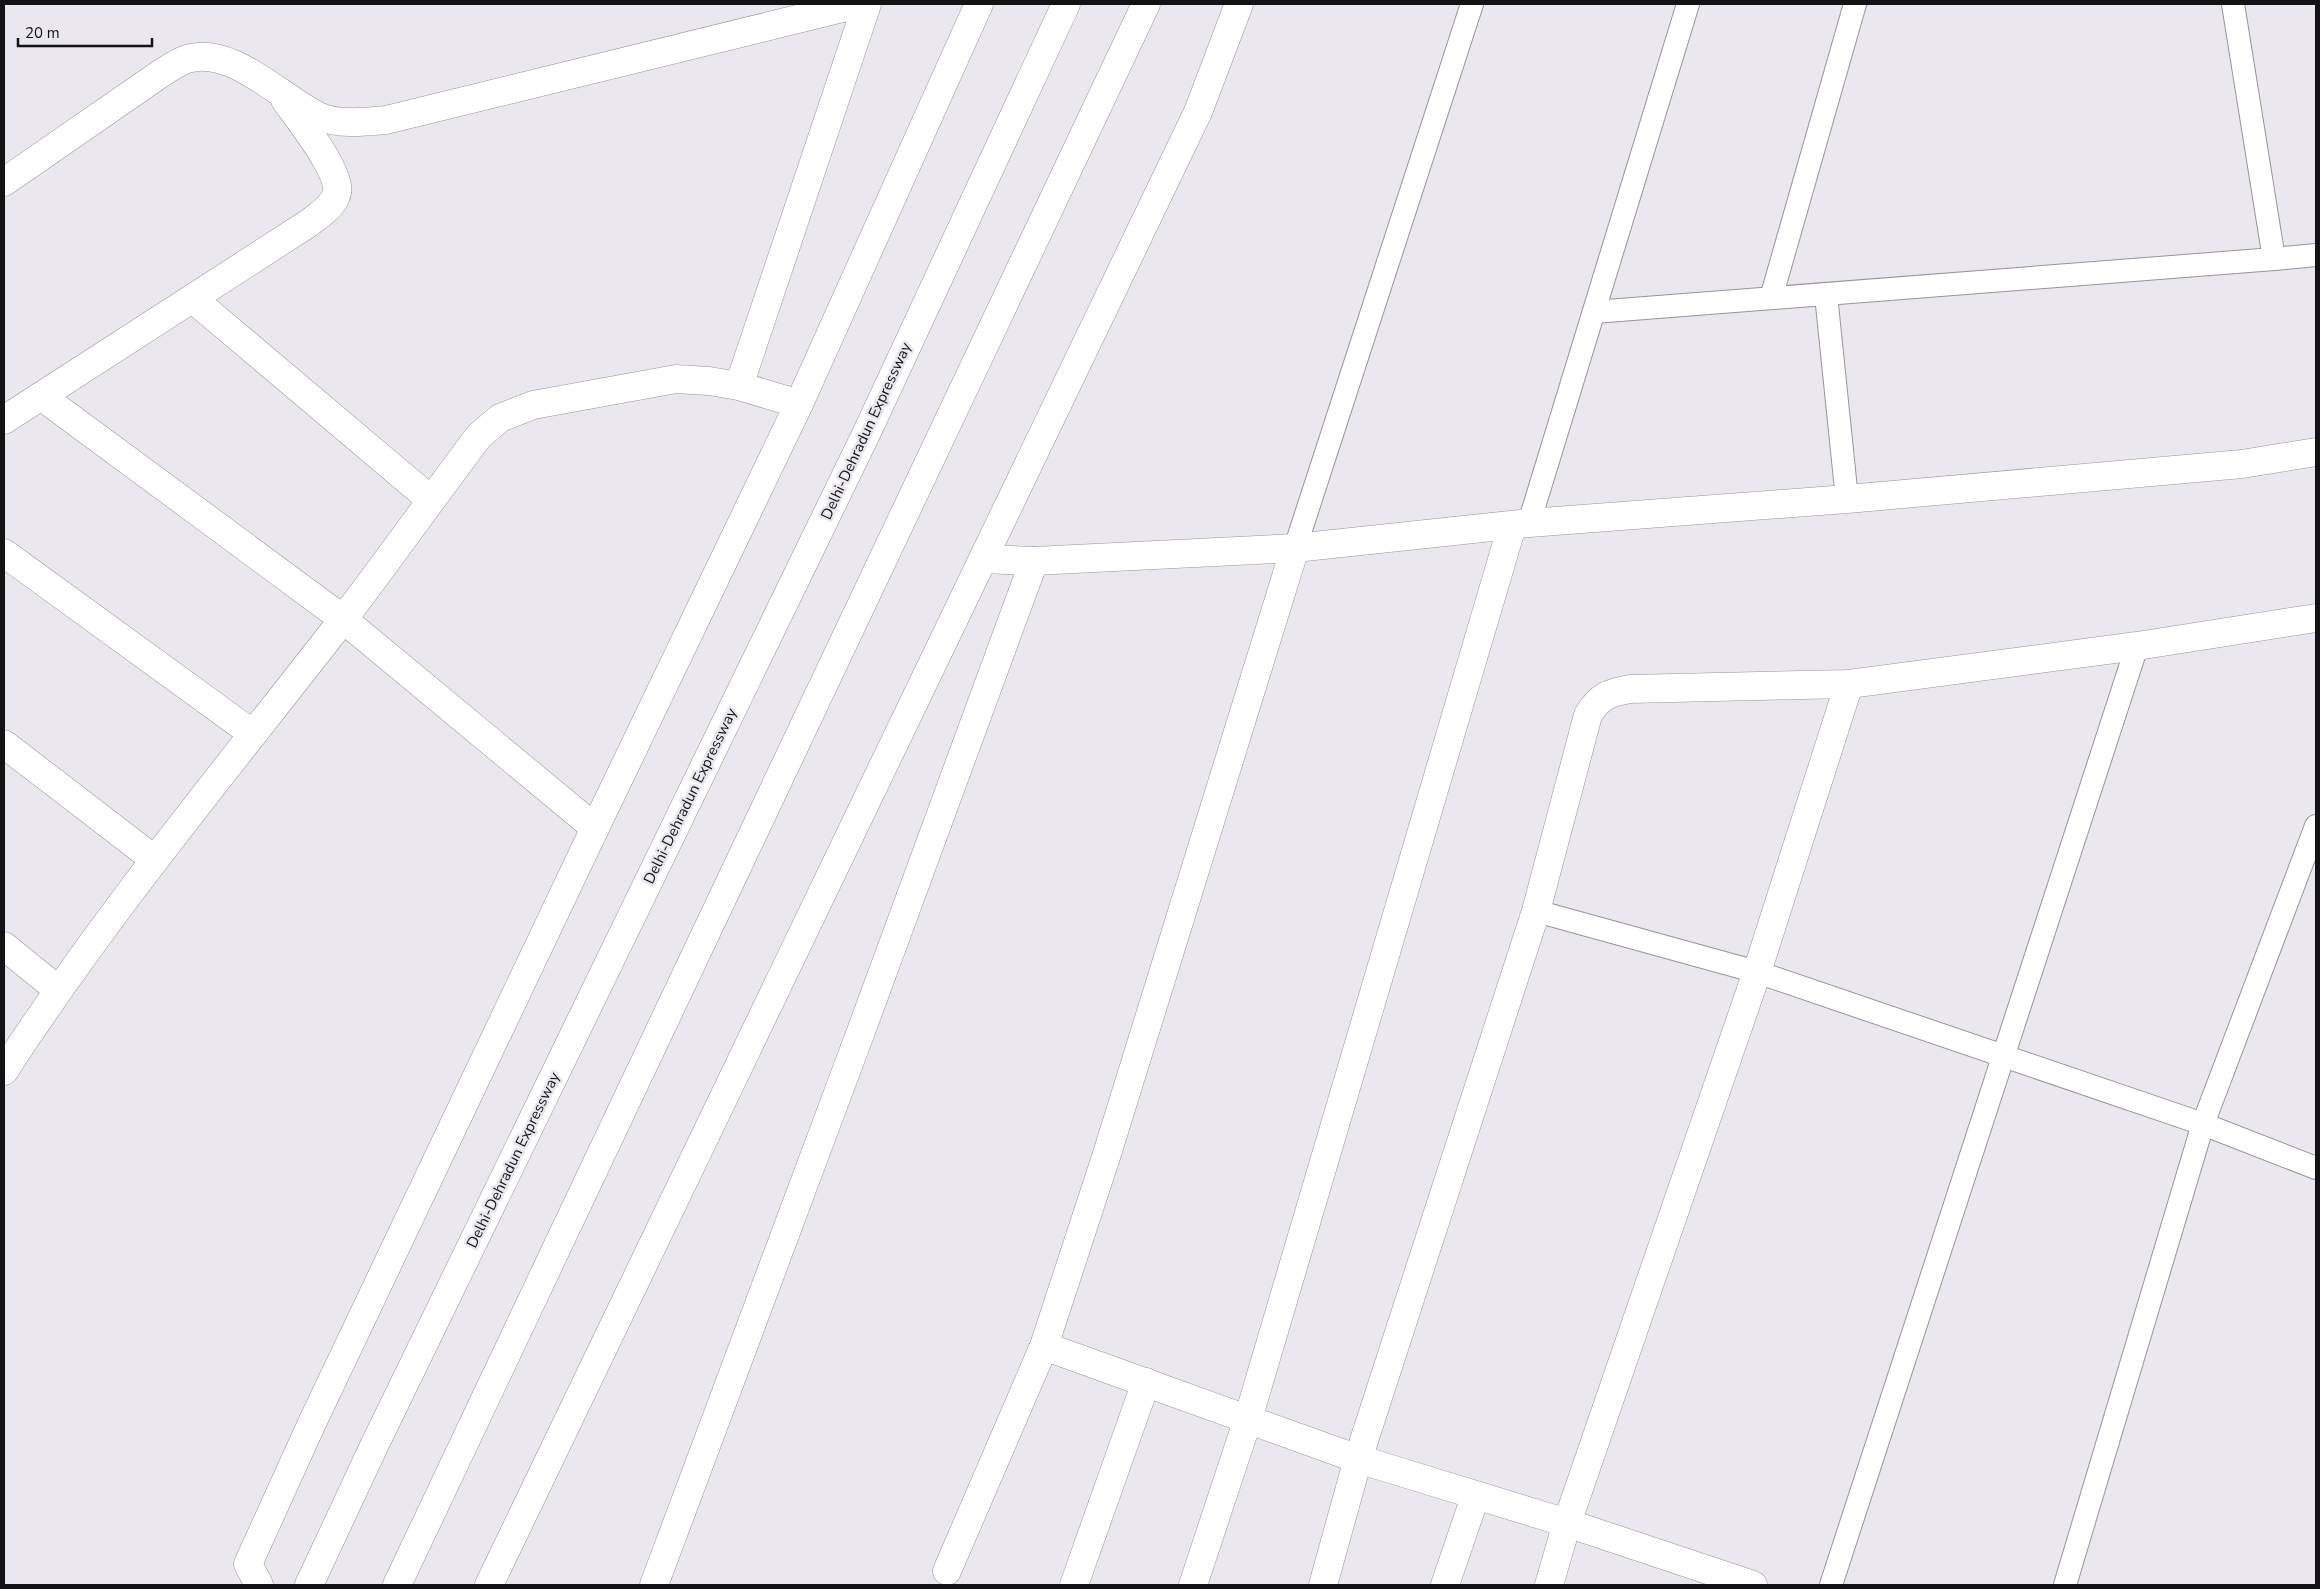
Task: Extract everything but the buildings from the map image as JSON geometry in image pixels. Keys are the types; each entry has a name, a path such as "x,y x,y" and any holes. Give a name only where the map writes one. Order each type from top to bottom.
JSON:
{"main road":[{"path":"4,182 160,74 187,59 211,57 237,66 319,117 339,121 386,120 860,4"},
{"path":"739,386 867,4"},
{"path":"259,1585 248,1564 312,1423 594,828 799,404 978,4"},
{"name":"Delhi-Dehradun Expressway","path":"310,1585 377,1439 868,430 1066,4"},
{"path":"397,1585 1146,4"},
{"path":"489,1585 1198,112 1239,4"},
{"path":"4,420 309,223 328,208 337,195 337,182 328,163 280,93"},
{"path":"193,298 431,500"},
{"path":"4,1072 57,989 343,619 478,436 500,418 533,405 676,379 709,381 739,386 799,404"},
{"path":"41,396 343,619 594,828"},
{"path":"983,559 1034,561 1294,548 1521,524 1847,499 2242,464 2316,452"},
{"path":"1193,1585 1248,1419 1521,524"},
{"path":"947,1571 1044,1346 1109,1147 1294,548"},
{"path":"4,553 253,734"},
{"path":"654,1585 1034,561"},
{"path":"1323,1585 1358,1459 1536,911 1588,715 1597,701 1612,692 1630,689 1849,684 2137,646 2316,618"},
{"path":"1549,1585 1567,1523 1757,972 1849,684"},
{"path":"4,744 155,860"},
{"path":"4,946 57,989"},
{"path":"1044,1346 1358,1459 1475,1497 1567,1523 1753,1585"},
{"path":"1074,1585 1146,1382"},
{"path":"1445,1585 1475,1497"}],"lane":[{"path":"1294,548 1472,4"},
{"path":"1521,524 1594,312 1688,4"},
{"path":"1771,298 1855,4"},
{"path":"2233,4 2274,259"},
{"path":"1594,312 2316,255"},
{"path":"1826,295 1847,499"},
{"path":"1831,1585 2137,646"},
{"path":"2065,1585 2202,1124 2316,826"},
{"path":"1536,911 1757,972 2202,1124 2316,1168"}]}
